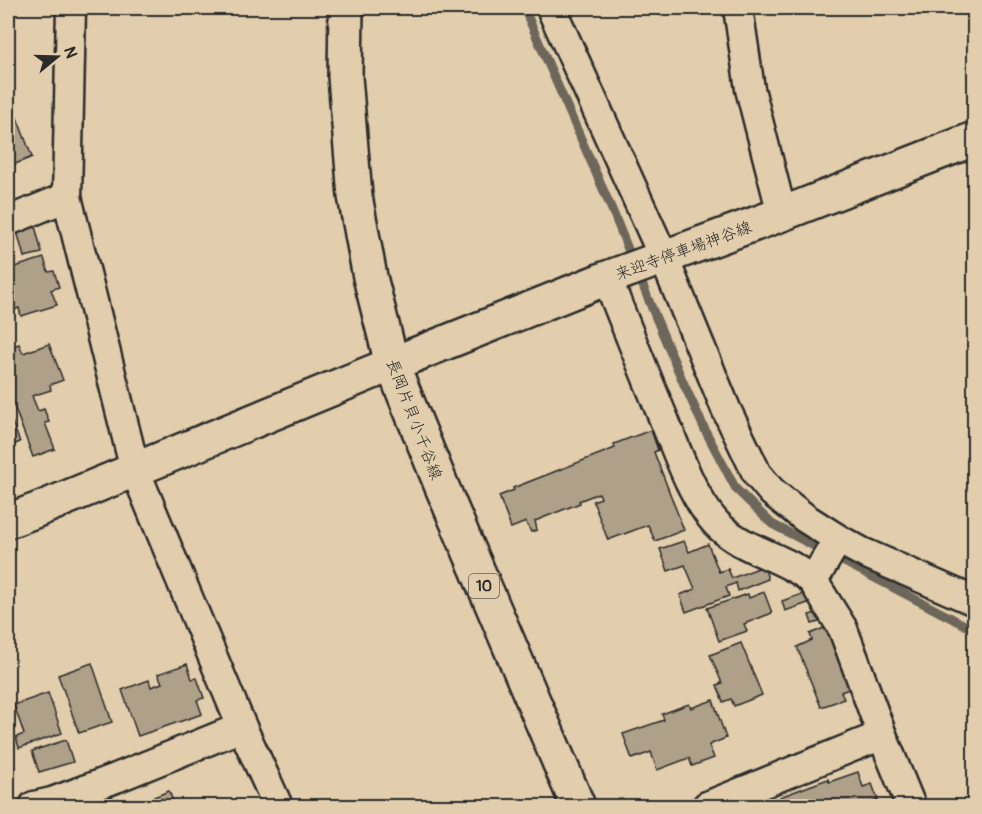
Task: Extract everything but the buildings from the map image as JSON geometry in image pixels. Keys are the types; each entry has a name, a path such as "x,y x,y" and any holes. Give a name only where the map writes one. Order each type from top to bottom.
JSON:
{"main road":[{"name":"長岡片貝小千谷線","path":"346,8 345,77 355,196 370,277 392,364 442,488 578,807"},
{"name":"来迎寺停車場神谷線","path":"8,521 606,278 782,214 975,139"}],"street":[{"path":"71,8 67,197 135,470 242,727 278,807"},
{"path":"551,8 664,258 726,409 757,474 772,492 805,518 838,539 862,552 975,601"},
{"path":"738,8 750,89 782,214"},
{"path":"8,220 67,197"},
{"path":"606,278 700,502 716,523 732,537 802,571 813,581 843,629 911,807"},
{"path":"813,581 838,539"},
{"path":"34,807 116,778 242,727"},
{"path":"707,807 882,735"}],"waterway":[{"path":"524,8 613,212 683,382 736,489 772,524 974,630"}]}
